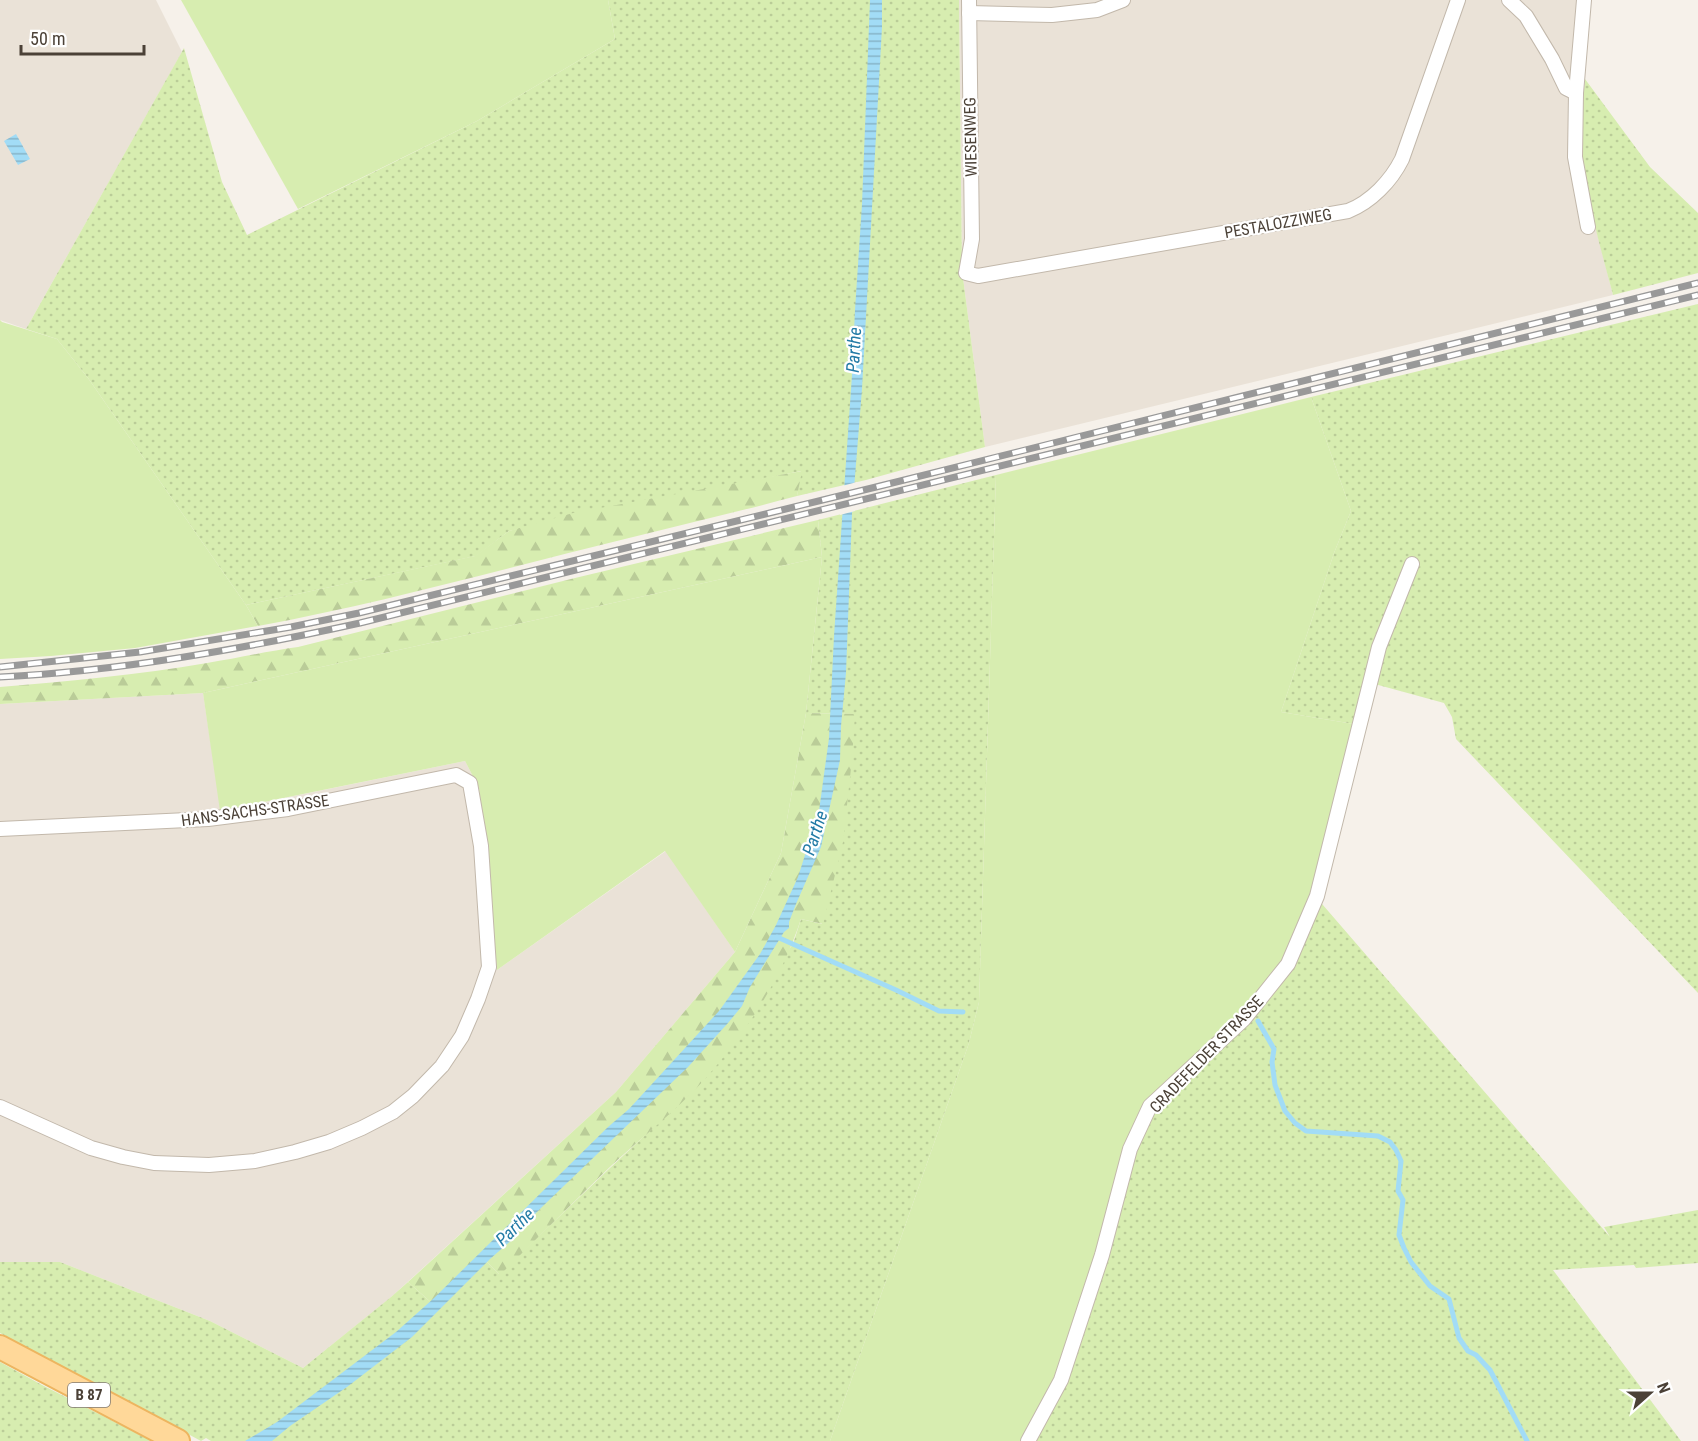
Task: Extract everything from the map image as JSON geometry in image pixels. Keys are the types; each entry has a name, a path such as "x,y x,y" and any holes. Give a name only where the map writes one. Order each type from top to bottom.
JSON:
{"main road":[{"name":"B 87","path":"0,1347 178,1441"}],"street":[{"path":"969,7 1052,15 1097,10 1123,0"},
{"name":"PESTALOZZIWEG","path":"966,273 978,276 1348,211 1357,207 1382,187 1396,172 1458,0"},
{"path":"1509,0 1526,16 1552,59 1566,88 1576,93"},
{"path":"1584,0 1576,93 1575,157 1587,227"},
{"name":"WIESENWEG","path":"966,273 972,239 969,7"},
{"name":"CRADEFELDER STRASSE","path":"1028,1441 1060,1380 1102,1255 1130,1149 1150,1106 1244,1019 1288,964 1317,896 1379,647 1412,564"},
{"name":"HANS-SACHS-STRASSE","path":"0,829 208,819 288,809 456,775 470,783 481,846 489,967 462,1036 442,1066 413,1096 393,1113 362,1128 329,1142 295,1152 255,1161 209,1165 154,1163 91,1148 0,1107"}],"shaded area":[{"path":"0,0 156,0 182,52 26,329 0,320"},
{"path":"959,0 1590,0 1582,105 1595,225 1613,295 985,447 962,270"},
{"path":"203,693 221,811 465,761 479,788 497,970 666,851 735,952 616,1092 390,1298 303,1368 210,1321 60,1262 0,1262 0,704"}],"green space":[{"path":"181,0 608,0 615,39 477,121 298,209"},
{"path":"608,0 959,0 962,270 985,447 866,480 797,496 801,471 509,531 476,556 246,605 88,378 57,339 26,329 184,48 222,182 247,235 477,121 615,39"},
{"path":"1585,79 1650,167 1698,213 1698,273 1613,295 1591,210 1582,158 1581,129"},
{"path":"1698,304 1698,993 1456,739 1452,717 1444,703 1371,683 1360,725 1281,712 1334,553 1351,511 1311,397"},
{"path":"0,320 57,339 88,378 246,605 258,626 135,648 0,659"},
{"path":"1311,397 1351,511 1334,553 1281,712 1360,725 1317,896 1288,964 1150,1106 1061,1380 1028,1441 830,1441 969,1043 979,1002 996,475"},
{"path":"802,471 797,496 398,596 258,626 246,605 475,556 509,531 573,513"},
{"path":"996,475 979,1002 969,1043 830,1441 211,1441 206,1438 201,1441 0,1333 0,1262 60,1262 210,1321 303,1368 408,1282 434,1305 483,1258 499,1274 669,1113 793,944 801,919 822,924 854,714 806,713 822,557 818,520"},
{"path":"818,520 822,557 203,693 0,704 0,687 155,671 298,647"},
{"path":"822,557 806,713 781,853 735,952 665,851 497,970 479,788 465,761 220,811 203,693"},
{"path":"806,713 855,714 843,842 823,924 801,919 784,962 761,1004 735,1043 683,1102 611,1166 500,1275 483,1258 434,1305 408,1282 616,1092 735,952 781,853"},
{"path":"1316,897 1610,1237 1604,1227 1698,1210 1698,1263 1636,1268 1634,1265 1553,1270 1681,1441 1025,1441 1125,1146"},
{"path":"0,1362 42,1385 152,1441 0,1441"}],"water":[{"name":"Parthe","path":"870,0 882,0 882,27 862,389 852,514 840,760 821,847 796,904 789,928 784,932 750,987 742,1006 688,1067 518,1230 513,1239 412,1337 272,1441 245,1441 277,1422 396,1332 629,1109 719,1011 760,954 798,877 819,811 829,738 862,204"},
{"path":"16,134 30,159 18,165 4,141"}],"pier":[{"path":"857,482 855,511 840,515 842,486"}],"waterway":[{"path":"777,937 939,1011 963,1012"},
{"path":"1258,1021 1274,1049 1272,1062 1275,1085 1285,1111 1295,1123 1306,1131 1378,1136 1390,1142 1396,1150 1401,1161 1398,1191 1403,1200 1399,1235 1404,1248 1411,1262 1430,1286 1449,1299 1459,1338 1468,1351 1476,1355 1490,1370 1527,1441"}],"railway":[{"path":"0,667 140,652 291,627 359,613 1698,283"},
{"path":"0,677 91,670 181,658 360,623 1698,295"}]}
